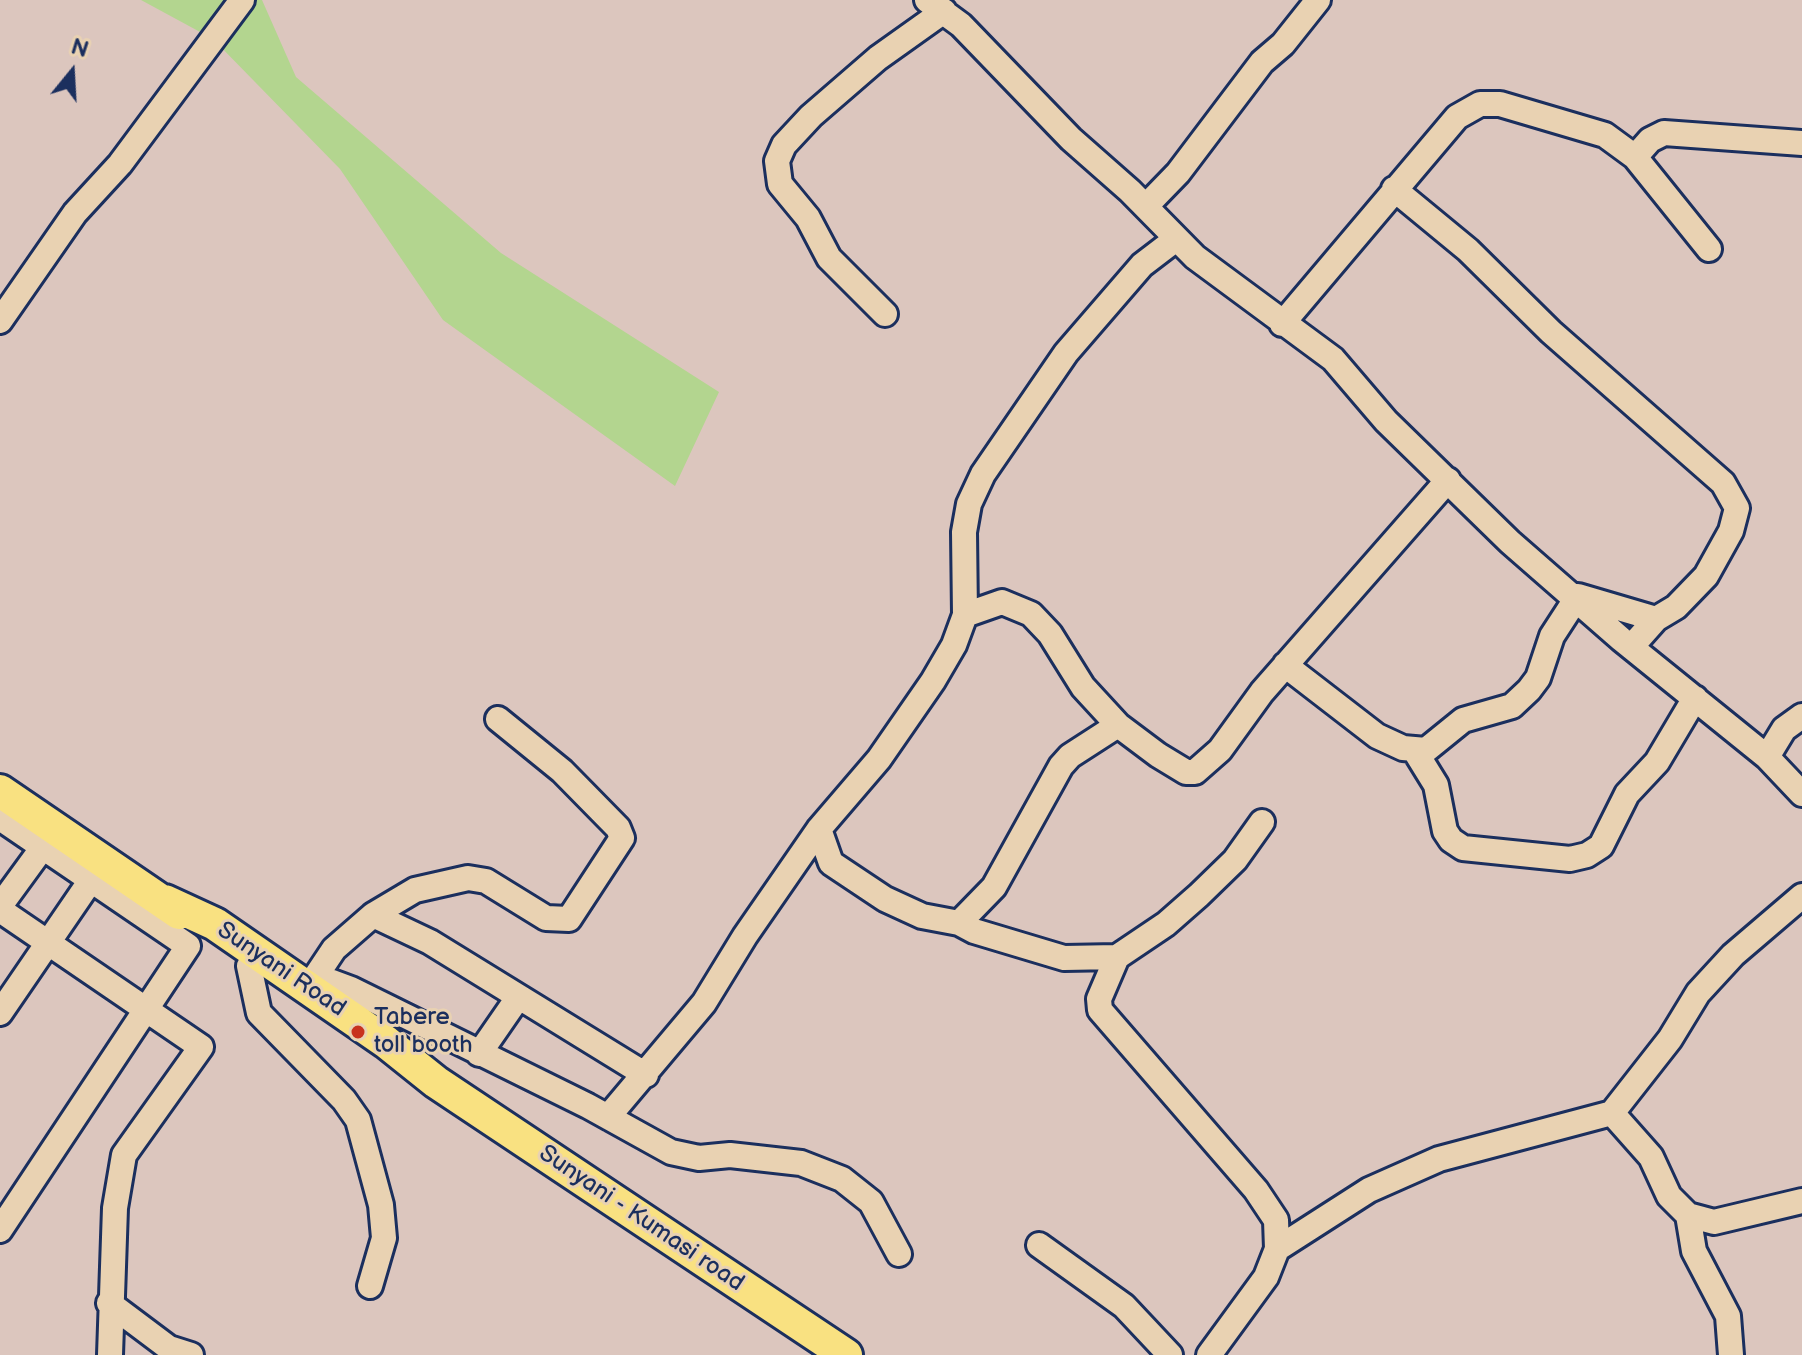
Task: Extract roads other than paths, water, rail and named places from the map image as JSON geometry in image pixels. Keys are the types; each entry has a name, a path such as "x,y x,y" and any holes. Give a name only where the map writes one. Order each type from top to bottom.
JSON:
{"main road":[{"path":"0,791 165,901"},
{"name":"Sunyani Road","path":"165,901 249,966 377,1054 436,1082"},
{"name":"Sunyani Road","path":"165,901 215,924 311,982 436,1082"},
{"name":"Sunyani - Kumasi road","path":"436,1082 846,1355"}],"street":[{"path":"0,321 75,213 120,164 242,0"},
{"path":"1142,265 1150,212 1262,62 1292,33 1318,0"},
{"path":"885,314 829,258 808,218 780,184 777,161 784,145 811,116 936,6 996,59 1071,139 1176,239 1349,375 1386,421 1572,596 1767,757 1802,794"},
{"path":"1282,324 1457,117 1480,104 1500,104 1605,135 1635,157 1709,249"},
{"path":"1635,157 1650,140 1664,133 1802,143"},
{"path":"1394,189 1468,250 1551,332 1723,483 1737,508 1731,531 1692,593 1656,619 1632,646"},
{"path":"608,1117 704,1003 819,829 879,759 933,681 954,645 965,615 964,532 969,504 983,474 1066,353 1142,265 1176,239"},
{"path":"965,615 1002,602 1031,614 1050,634 1083,687 1118,725 1186,772 1195,772 1220,750 1285,665 1448,480"},
{"path":"1572,596 1656,619"},
{"path":"1285,665 1377,736 1415,751 1426,750 1463,720 1512,706 1529,690 1538,678 1552,636 1572,596"},
{"path":"1415,751 1436,785 1445,831 1451,840 1463,848 1570,859 1587,855 1601,846 1627,794 1657,762 1695,698"},
{"path":"1767,757 1784,729 1802,716"},
{"path":"498,719 562,771 618,828 622,838 569,919 546,918 486,881 468,878 415,890 373,915 334,949 311,982 379,1002 671,1152 699,1158 730,1155 801,1163 842,1179 871,1202 899,1254"},
{"path":"959,923 994,887 1061,766 1118,725"},
{"path":"0,818 188,946 0,1230"},
{"path":"1209,1355 1266,1277 1277,1249 1276,1220 1256,1190 1100,1010 1099,999 1117,957 1166,924 1199,895 1235,860 1262,822"},
{"path":"819,829 831,863 885,899 922,916 959,923 974,931 1064,958 1117,957"},
{"path":"43,847 0,908 201,1047 124,1155 115,1208 109,1303 110,1355"},
{"path":"0,1013 91,880"},
{"path":"1277,1249 1369,1190 1439,1159 1612,1113 1670,1039 1698,993 1733,955 1802,896"},
{"path":"373,915 430,942 517,999 646,1075"},
{"path":"249,966 259,1013 344,1100 358,1120 381,1205 384,1238 370,1286"},
{"path":"479,1054 517,999"},
{"path":"1612,1113 1651,1157 1669,1196 1688,1215 1714,1222 1802,1201"},
{"path":"1688,1215 1694,1251 1728,1316 1731,1355"},
{"path":"1039,1245 1124,1306 1170,1355"},
{"path":"109,1303 169,1348 191,1355"}],"place":[{"name":"Tabere toll booth","path":"358,1032"}]}
